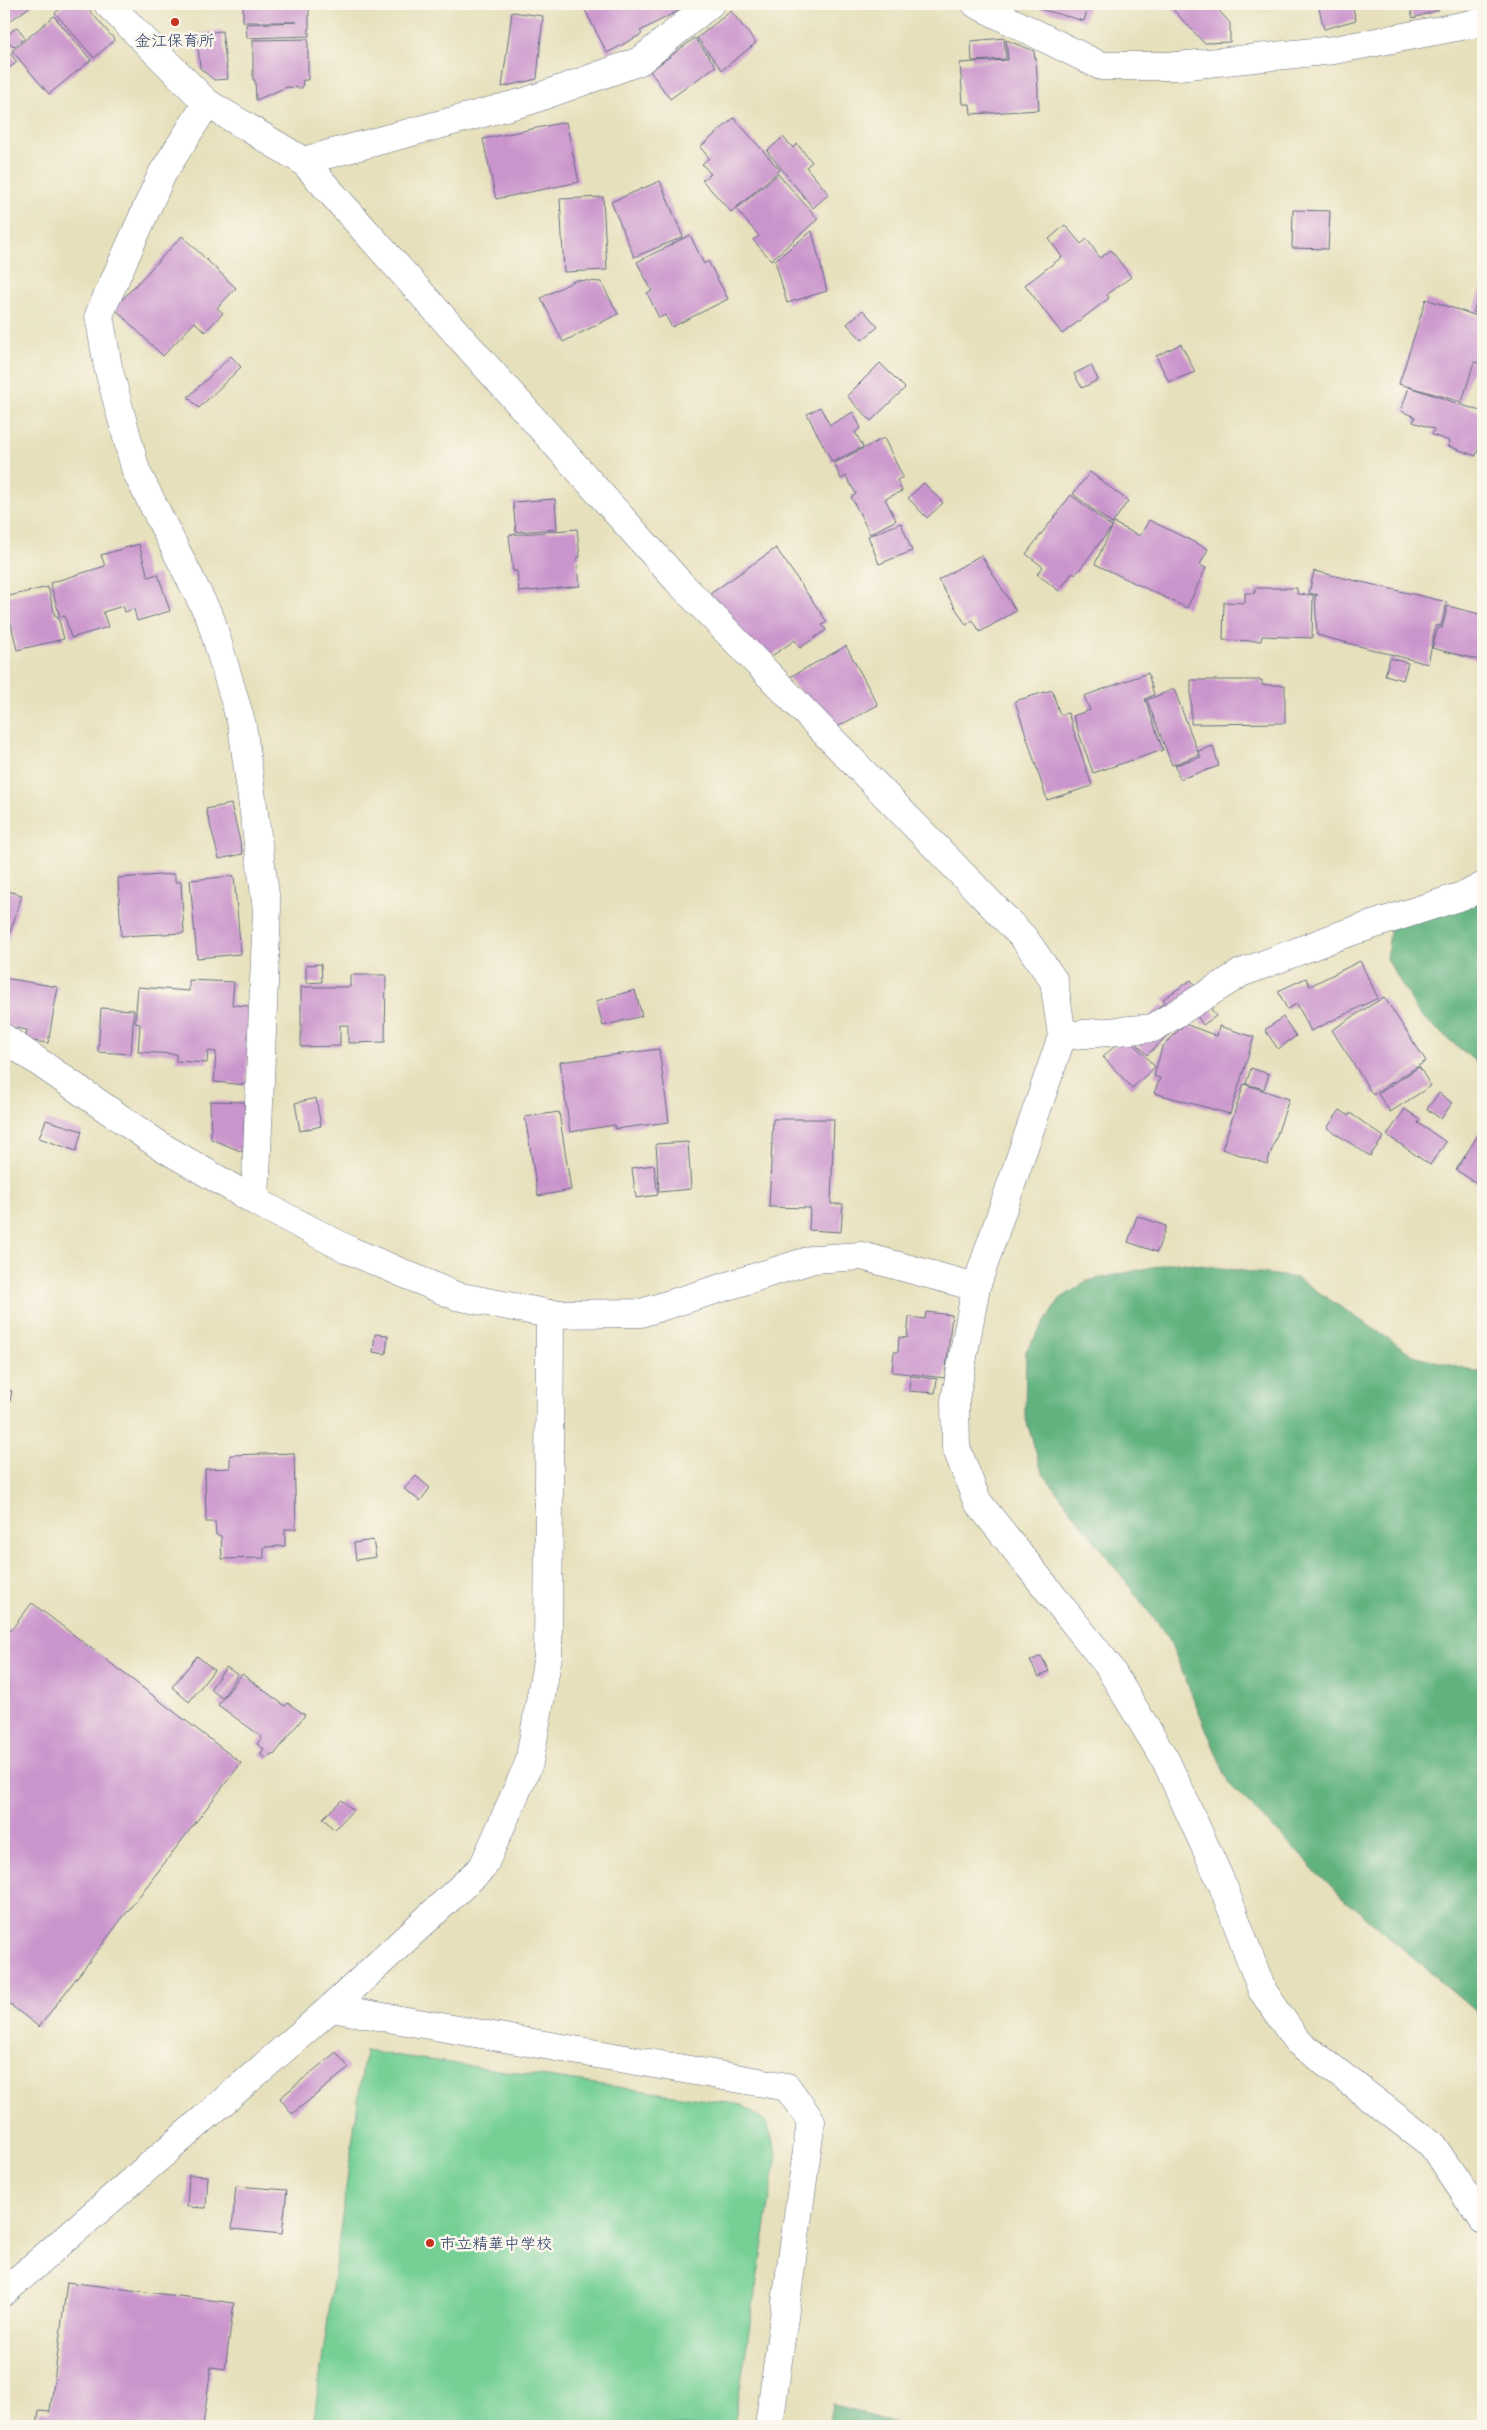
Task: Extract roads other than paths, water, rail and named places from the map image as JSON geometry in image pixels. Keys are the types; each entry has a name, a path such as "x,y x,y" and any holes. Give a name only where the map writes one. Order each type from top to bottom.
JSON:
{"street":[{"path":"108,4 207,103 303,161 677,580 1024,938 1054,981 1062,1036 976,1287 955,1400 956,1446 977,1501 1107,1664 1166,1761 1223,1886 1262,1990 1297,2041 1432,2145 1483,2220"},
{"path":"303,161 528,101 640,61 710,4"},
{"path":"976,4 1101,66 1178,66 1334,50 1483,22"},
{"path":"207,103 162,174 98,315 108,366 136,471 211,620 242,725 267,909 255,1201"},
{"path":"1062,1036 1153,1028 1241,973 1341,935 1468,894 1483,886"},
{"path":"4,1038 160,1144 255,1201 349,1250 456,1296 550,1314 641,1313 814,1259 862,1256 976,1287"},
{"path":"4,2292 331,2008 483,1867 529,1763 548,1656 550,1314"},
{"path":"331,2008 787,2087 811,2121 769,2426"}],"place":[{"name":"金江保育所","path":"175,22"},
{"name":"市立精華中学校","path":"430,2243"}]}
